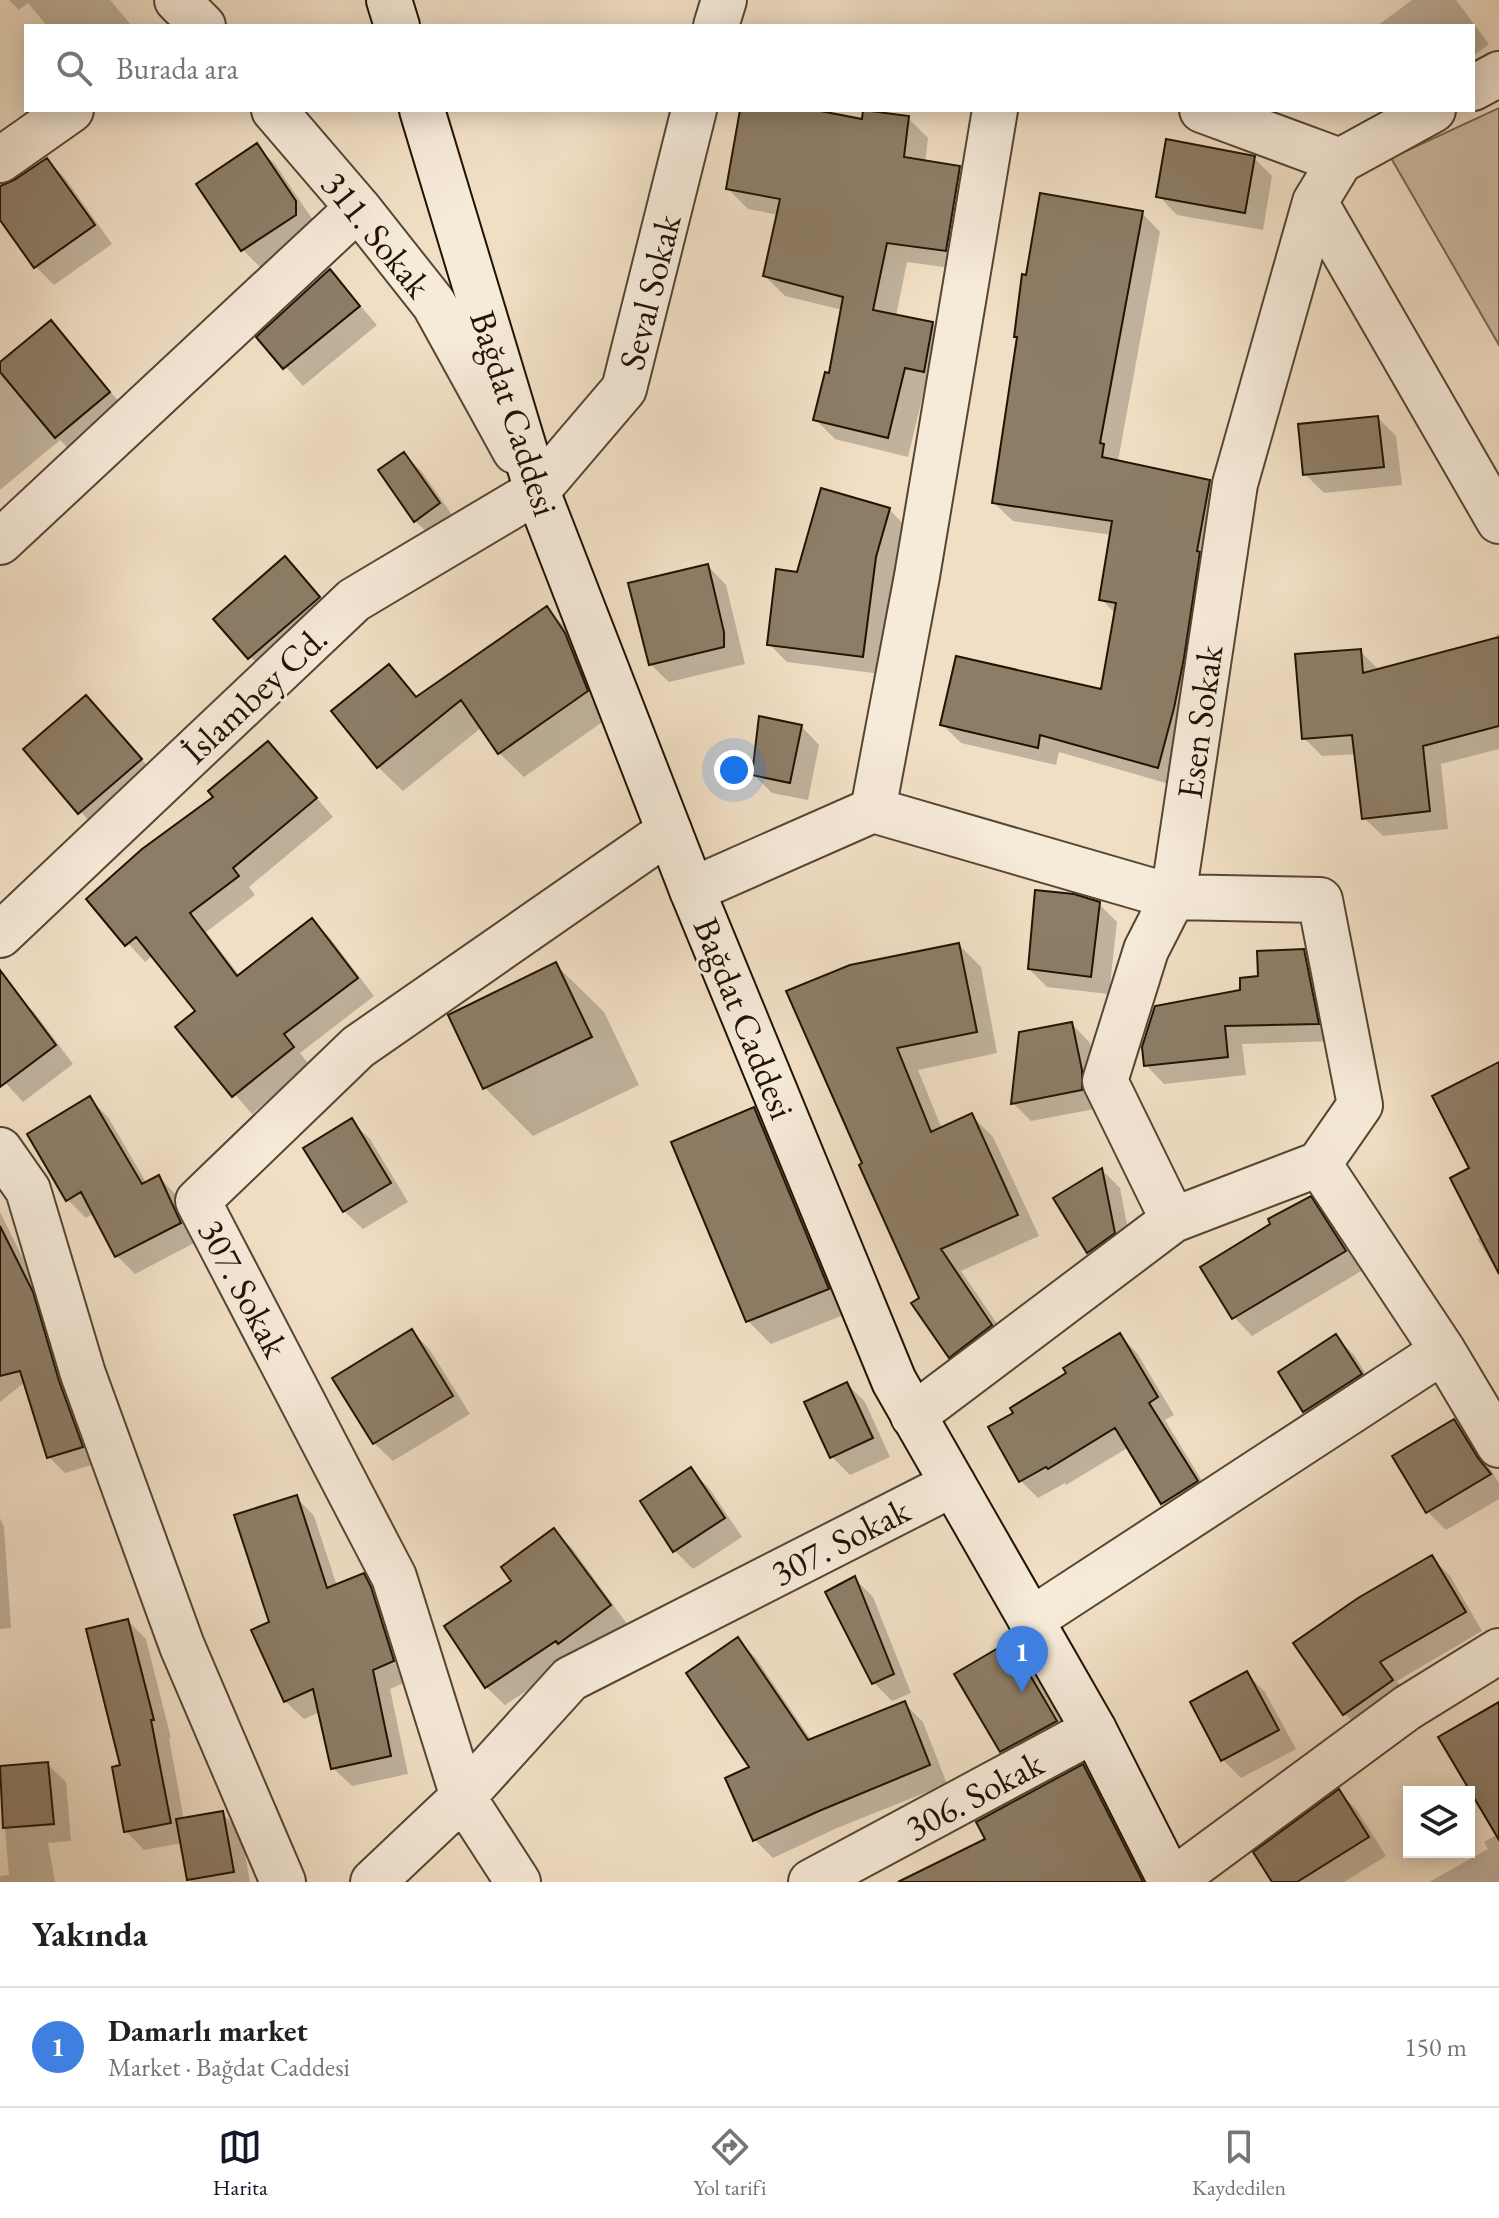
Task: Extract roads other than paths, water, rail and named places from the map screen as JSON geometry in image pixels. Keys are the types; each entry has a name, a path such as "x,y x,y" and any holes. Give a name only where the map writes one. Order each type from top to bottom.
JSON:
{"street":[{"path":"389,0 396,24"},
{"path":"717,24 724,0"},
{"path":"1475,87 1499,74"},
{"path":"0,160 68,112"},
{"name":"311. Sokak","path":"276,112 358,208 434,304 537,491"},
{"name":"Bağdat Caddesi","path":"423,112 537,491 692,890 894,1381 1094,1730 1171,1882"},
{"name":"Seval Sokak","path":"537,491 624,389 693,112"},
{"path":"873,810 917,576 995,112"},
{"path":"1207,112 1340,161"},
{"name":"Esen Sokak","path":"1173,1220 1105,1081 1146,950 1173,897 1235,484 1315,202 1340,161 1429,112"},
{"path":"1315,202 1499,521"},
{"path":"0,542 358,208"},
{"name":"İslambey Cd.","path":"0,935 354,600 537,491"},
{"path":"692,890 873,810 1173,897 1320,900 1360,1105 1319,1164 1173,1220 913,1416"},
{"name":"307. Sokak","path":"518,1882 463,1797 394,1577 198,1201 358,1047 669,831"},
{"path":"0,1150 28,1190 83,1374 182,1646 283,1882"},
{"path":"1319,1164 1443,1351 1499,1445"},
{"path":"1031,1620 1443,1351"},
{"name":"307. Sokak","path":"373,1882 463,1797 570,1679 953,1484"},
{"path":"1171,1882 1407,1708 1499,1651"},
{"name":"306. Sokak","path":"811,1882 1094,1730"}],"place":[{"name":"Damarlı market","path":"1022,1692"}]}
